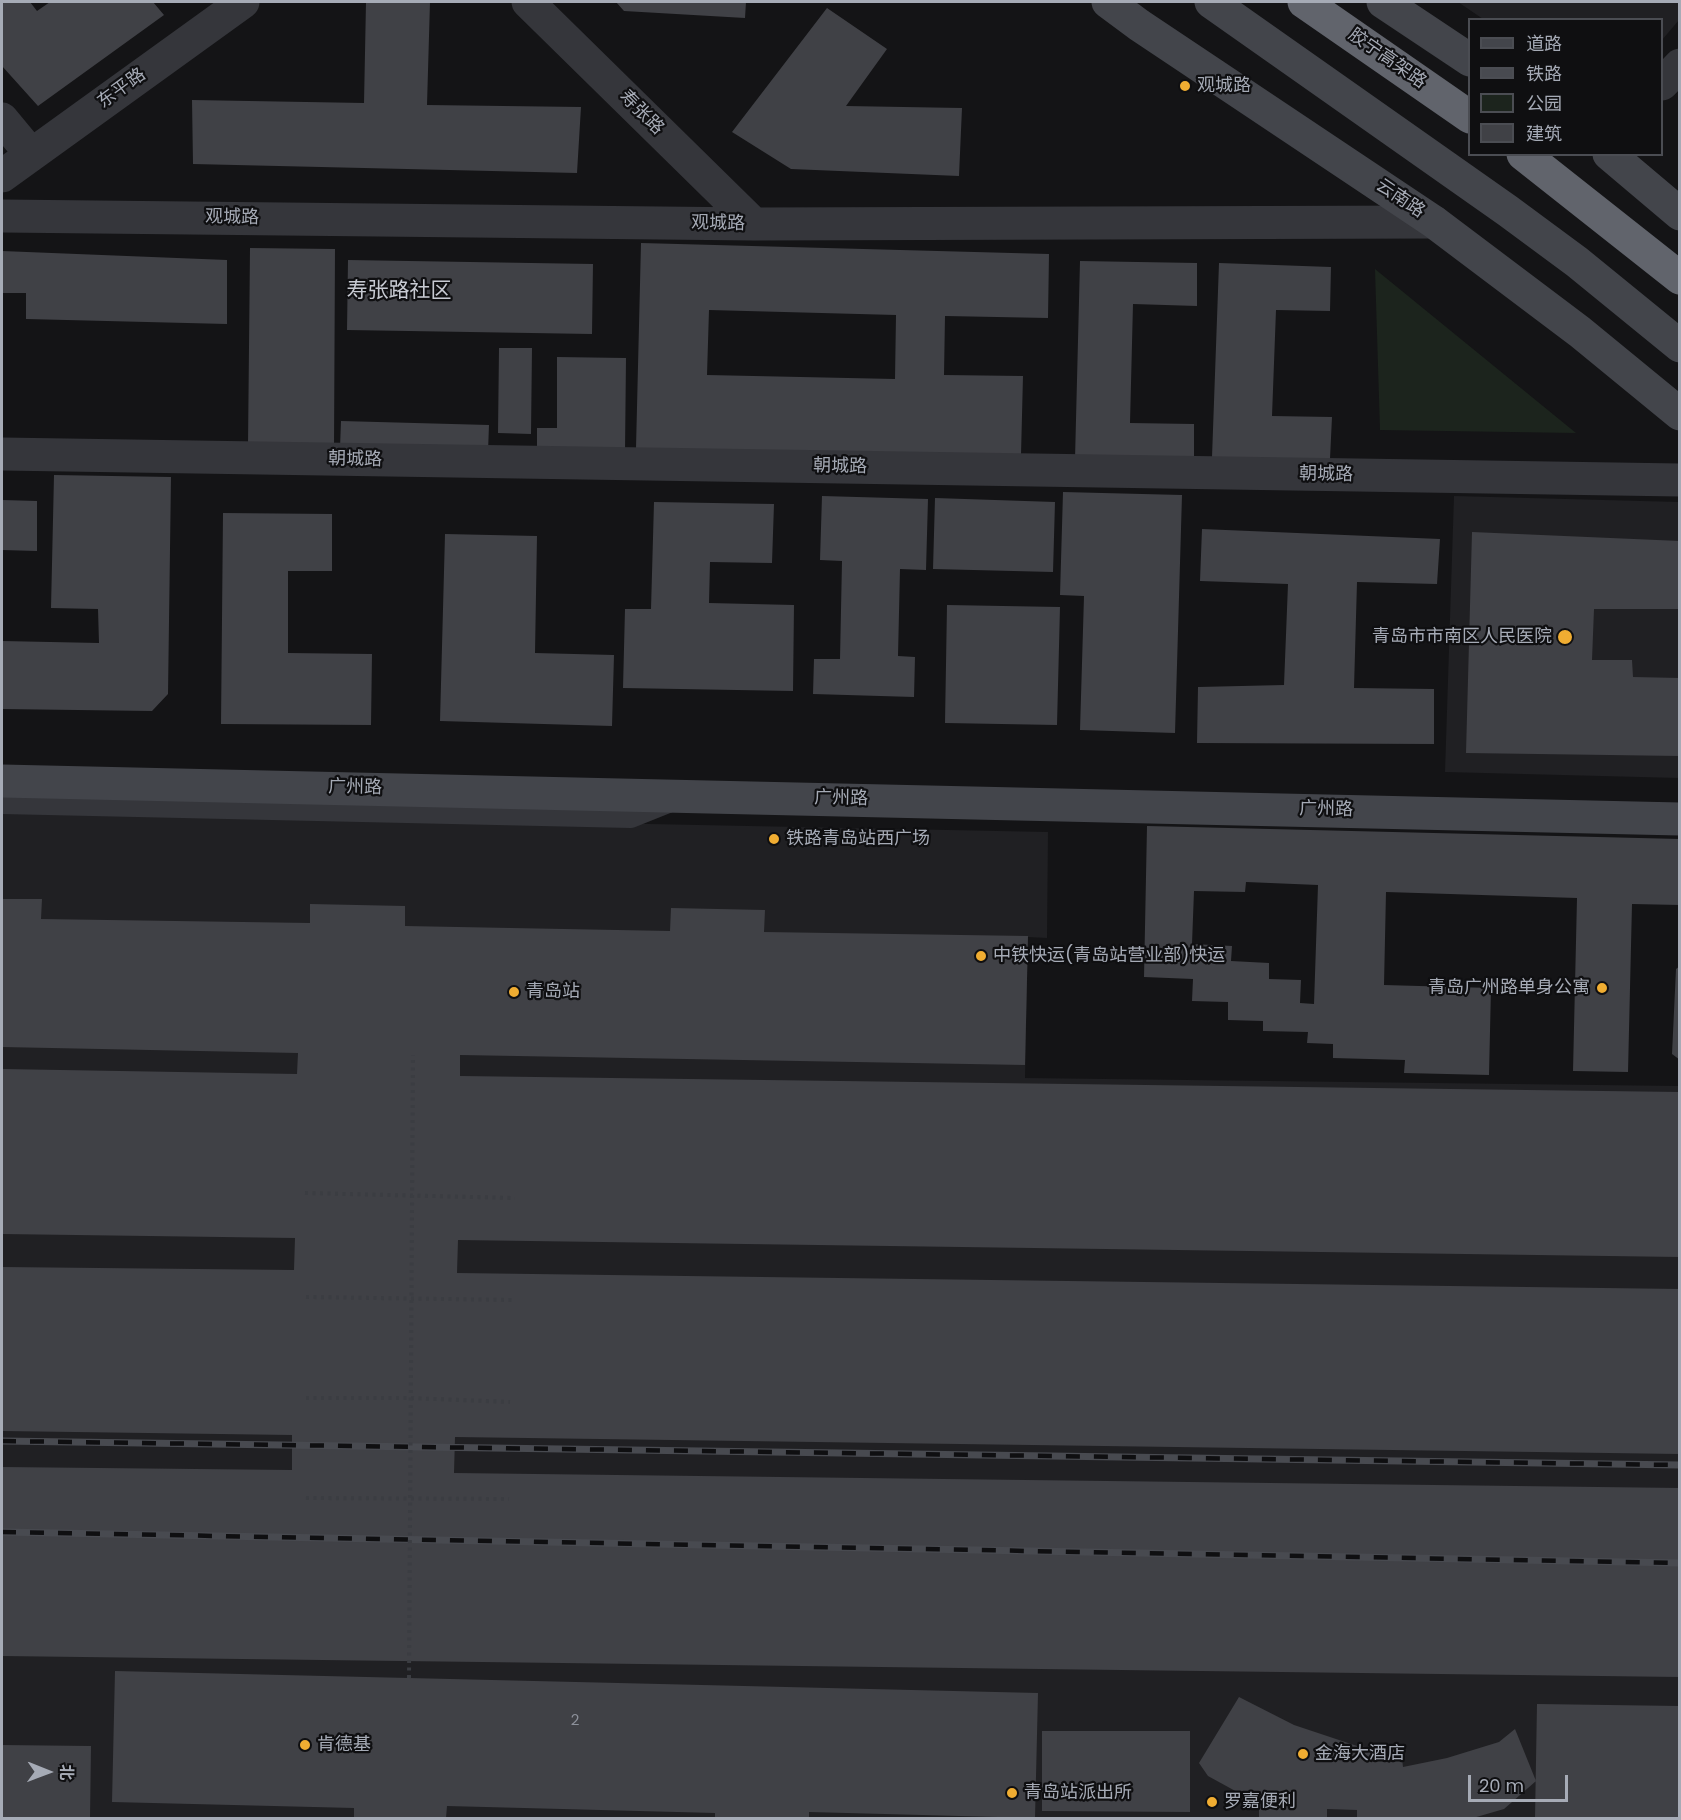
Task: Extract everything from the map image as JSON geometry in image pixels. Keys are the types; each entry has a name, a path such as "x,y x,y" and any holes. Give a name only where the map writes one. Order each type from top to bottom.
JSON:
{"highway":[{"name":"胶宁高架路","path":"1304,2 1468,116"},
{"path":"1526,156 1680,278"}],"street":[{"name":"东平路","path":"2,176 243,2"},
{"name":"寿张路","path":"528,2 754,224"},
{"name":"云南路","path":"1108,2 1434,222 1580,332 1680,414"},
{"path":"1211,2 1508,211 1577,262 1680,346"},
{"path":"1383,2 1468,59"},
{"path":"1663,83 1680,65"},
{"path":"2,119 31,154"},
{"path":"1611,156 1680,214"},
{"name":"观城路","path":"2,216 754,224 1434,222"},
{"name":"朝城路","path":"2,454 1680,480"},
{"name":"广州路","path":"2,781 1680,819"}],"lane":[{"path":"2,804 631,818 688,795"}],"path":[{"path":"409,1678 413,1055"},
{"path":"305,1193 514,1198"},
{"path":"306,1297 512,1300"},
{"path":"306,1398 410,1398 510,1402"},
{"path":"306,1498 509,1499"}],"shaded area":[{"path":"1458,2 1679,2 1679,20 1663,39 1663,18 1482,18"},
{"name":"青岛市市南区人民医院","path":"1454,496 1679,502 1679,778 1445,772"},
{"name":"青岛站","path":"2,811 1048,832 1047,938 1028,937 1025,1078 1679,1086 1679,1818 2,1818"}],"green space":[{"path":"1375,269 1576,433 1380,430"}],"building":[{"path":"2,2 30,2 37,11 50,2 153,2 164,15 38,106 2,66"},
{"path":"366,2 430,2 427,105 581,107 577,173 193,164 192,100 364,103"},
{"path":"616,2 746,2 745,18 624,11"},
{"path":"827,8 887,49 846,106 962,108 959,176 791,169 732,132"},
{"path":"641,243 1049,254 1048,318 945,316 944,375 1023,376 1021,455 636,448","holes":["709,310 896,315 895,379 707,375"]},
{"path":"250,248 335,249 334,447 248,445"},
{"path":"2,251 227,260 227,324 26,319 26,293 2,293"},
{"path":"348,260 593,264 592,334 347,330"},
{"path":"1080,261 1197,263 1197,306 1133,304 1130,423 1194,424 1194,459 1075,459"},
{"path":"1219,263 1331,267 1330,311 1276,310 1272,416 1332,417 1330,459 1212,457"},
{"path":"499,348 532,348 531,434 498,433"},
{"path":"557,357 626,358 625,452 537,450 537,428 557,428"},
{"path":"341,421 489,425 488,452 340,448"},
{"path":"54,475 171,477 168,694 152,711 2,709 2,641 99,643 98,609 51,608"},
{"path":"1063,492 1182,495 1175,733 1080,730 1084,596 1060,595"},
{"path":"822,496 928,499 926,570 900,569 898,656 915,657 914,697 813,694 814,659 840,659 842,561 820,560"},
{"path":"935,498 1055,502 1053,572 933,569"},
{"path":"2,500 37,501 37,551 2,550"},
{"path":"654,502 774,504 772,563 710,562 709,603 794,605 793,691 623,688 625,609 651,609"},
{"path":"223,513 332,514 332,571 288,571 288,653 372,654 371,725 221,724"},
{"path":"1202,529 1440,539 1437,584 1357,582 1354,688 1434,689 1434,744 1197,743 1198,687 1284,685 1288,584 1200,581"},
{"name":"青岛市市南区人民医院","path":"1472,532 1680,541 1680,609 1594,609 1592,660 1632,660 1633,677 1680,678 1680,756 1466,753"},
{"path":"445,534 537,536 535,653 614,655 612,726 440,721"},
{"path":"947,605 1060,607 1057,725 945,723"},
{"path":"1147,826 1680,839 1680,905 1632,904 1628,1072 1573,1071 1577,898 1386,892 1384,985 1491,988 1489,1075 1404,1073 1405,1060 1333,1058 1333,1044 1307,1043 1308,1032 1263,1031 1263,1021 1228,1020 1228,1002 1192,1001 1193,979 1144,977","holes":["1246,882 1318,885 1314,1004 1300,1003 1301,980 1269,979 1269,963 1231,961 1232,946 1192,944 1194,891 1245,892"]},
{"name":"青岛站","path":"2,899 42,899 41,919 310,923 310,904 405,906 405,926 670,931 671,908 765,910 764,932 1028,936 1025,1065 460,1055 460,1076 1680,1092 1680,1257 458,1240 457,1273 1680,1289 1680,1454 455,1437 454,1473 1680,1488 1680,1677 2,1656 2,1467 292,1470 292,1435 2,1431 2,1267 294,1270 295,1238 2,1234 2,1069 297,1074 298,1053 2,1047"},
{"path":"1680,966 1680,1060 1672,1054 1676,969"},
{"path":"115,1671 1038,1693 1035,1818 809,1812 809,1818 715,1818 715,1813 447,1806 446,1818 354,1818 354,1808 112,1802"},
{"name":"金海大酒店","path":"1239,1697 1294,1725 1357,1746 1401,1750 1403,1767 1447,1758 1499,1742 1515,1729 1536,1781 1504,1809 1473,1818 1357,1818 1357,1810 1327,1809 1327,1818 1259,1818 1259,1804 1208,1776 1199,1763"},
{"path":"1537,1704 1680,1706 1680,1818 1535,1818"},
{"path":"1042,1731 1190,1731 1190,1812 1042,1811"},
{"path":"2,1745 91,1746 90,1818 2,1818"}],"railway":[{"path":"2,1441 1680,1465"},
{"path":"2,1532 1680,1563"}],"place":[{"name":"观城路","path":"1185,86"},
{"name":"青岛市市南区人民医院","path":"1565,637"},
{"name":"铁路青岛站西广场","path":"774,839"},
{"name":"中铁快运(青岛站营业部)快运","path":"981,956"},
{"name":"青岛广州路单身公寓","path":"1602,988"},
{"name":"青岛站","path":"514,992"},
{"name":"肯德基","path":"305,1745"},
{"name":"金海大酒店","path":"1303,1754"},
{"name":"青岛站派出所","path":"1012,1793"},
{"name":"罗嘉便利","path":"1212,1802"}],"district":[{"name":"寿张路社区","path":"399,292"}]}
